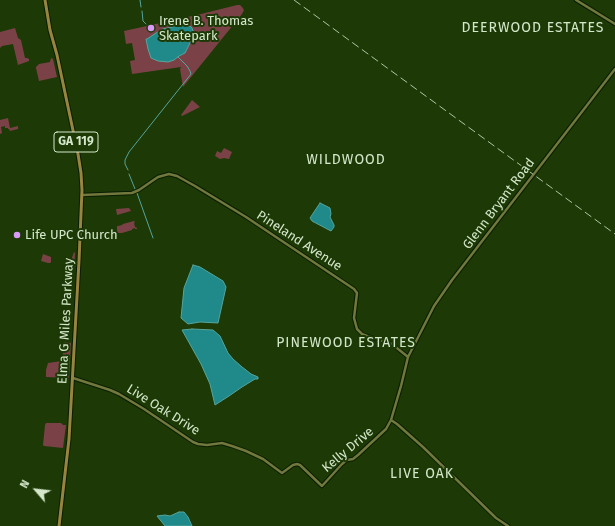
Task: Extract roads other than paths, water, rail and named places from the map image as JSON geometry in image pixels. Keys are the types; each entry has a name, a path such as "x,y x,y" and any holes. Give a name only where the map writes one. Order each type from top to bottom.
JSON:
{"main road":[{"name":"Elma G Miles Parkway","path":"45,0 50,30 70,111 81,173 82,196 73,378 68,448 59,526"}],"street":[{"path":"576,0 615,24"},
{"name":"Glenn Bryant Road","path":"408,357 434,306 615,69"},
{"name":"Pineland Avenue","path":"82,196 132,193 158,177 169,174 177,176 238,212 354,289 357,293 354,318 357,329 362,334 392,344 408,357"},
{"path":"408,357 403,381 391,420 423,447 496,518 508,526"},
{"name":"Live Oak Drive","path":"73,378 119,394 193,442 207,445 222,443 232,446 263,459 282,473 293,465 300,465 322,486"},
{"name":"Kelly Drive","path":"322,486 342,464 358,455 382,433 391,420"}],"water":[{"path":"182,25 190,26 193,31 190,43 185,53 168,62 158,61 151,58 146,39 163,29"},
{"path":"320,203 330,208 330,217 334,225 331,231 312,221 310,218"},
{"path":"193,265 200,267 223,281 226,287 218,323 200,322 188,324 181,318 184,288"},
{"path":"182,330 213,330 220,336 228,353 233,359 251,374 258,377 258,379 255,379 215,405 210,384 201,364"},
{"path":"179,512 184,512 192,526 165,526 157,516 170,516"}],"waterway":[{"path":"140,0 141,7"},
{"path":"142,11 143,21 146,24"},
{"path":"128,170 125,160 129,152 191,74 187,66 178,57"},
{"path":"129,174 135,189"},
{"path":"137,193 153,238"}],"railway":[{"path":"294,0 615,234"}],"place":[{"name":"Irene B. Thomas Skatepark","path":"151,28"},
{"name":"Life UPC Church","path":"17,235"}],"district":[{"name":"DEERWOOD ESTATES","path":"533,28"},
{"name":"WILDWOOD","path":"346,160"},
{"name":"PINEWOOD ESTATES","path":"346,343"},
{"name":"LIVE OAK","path":"422,474"}]}
